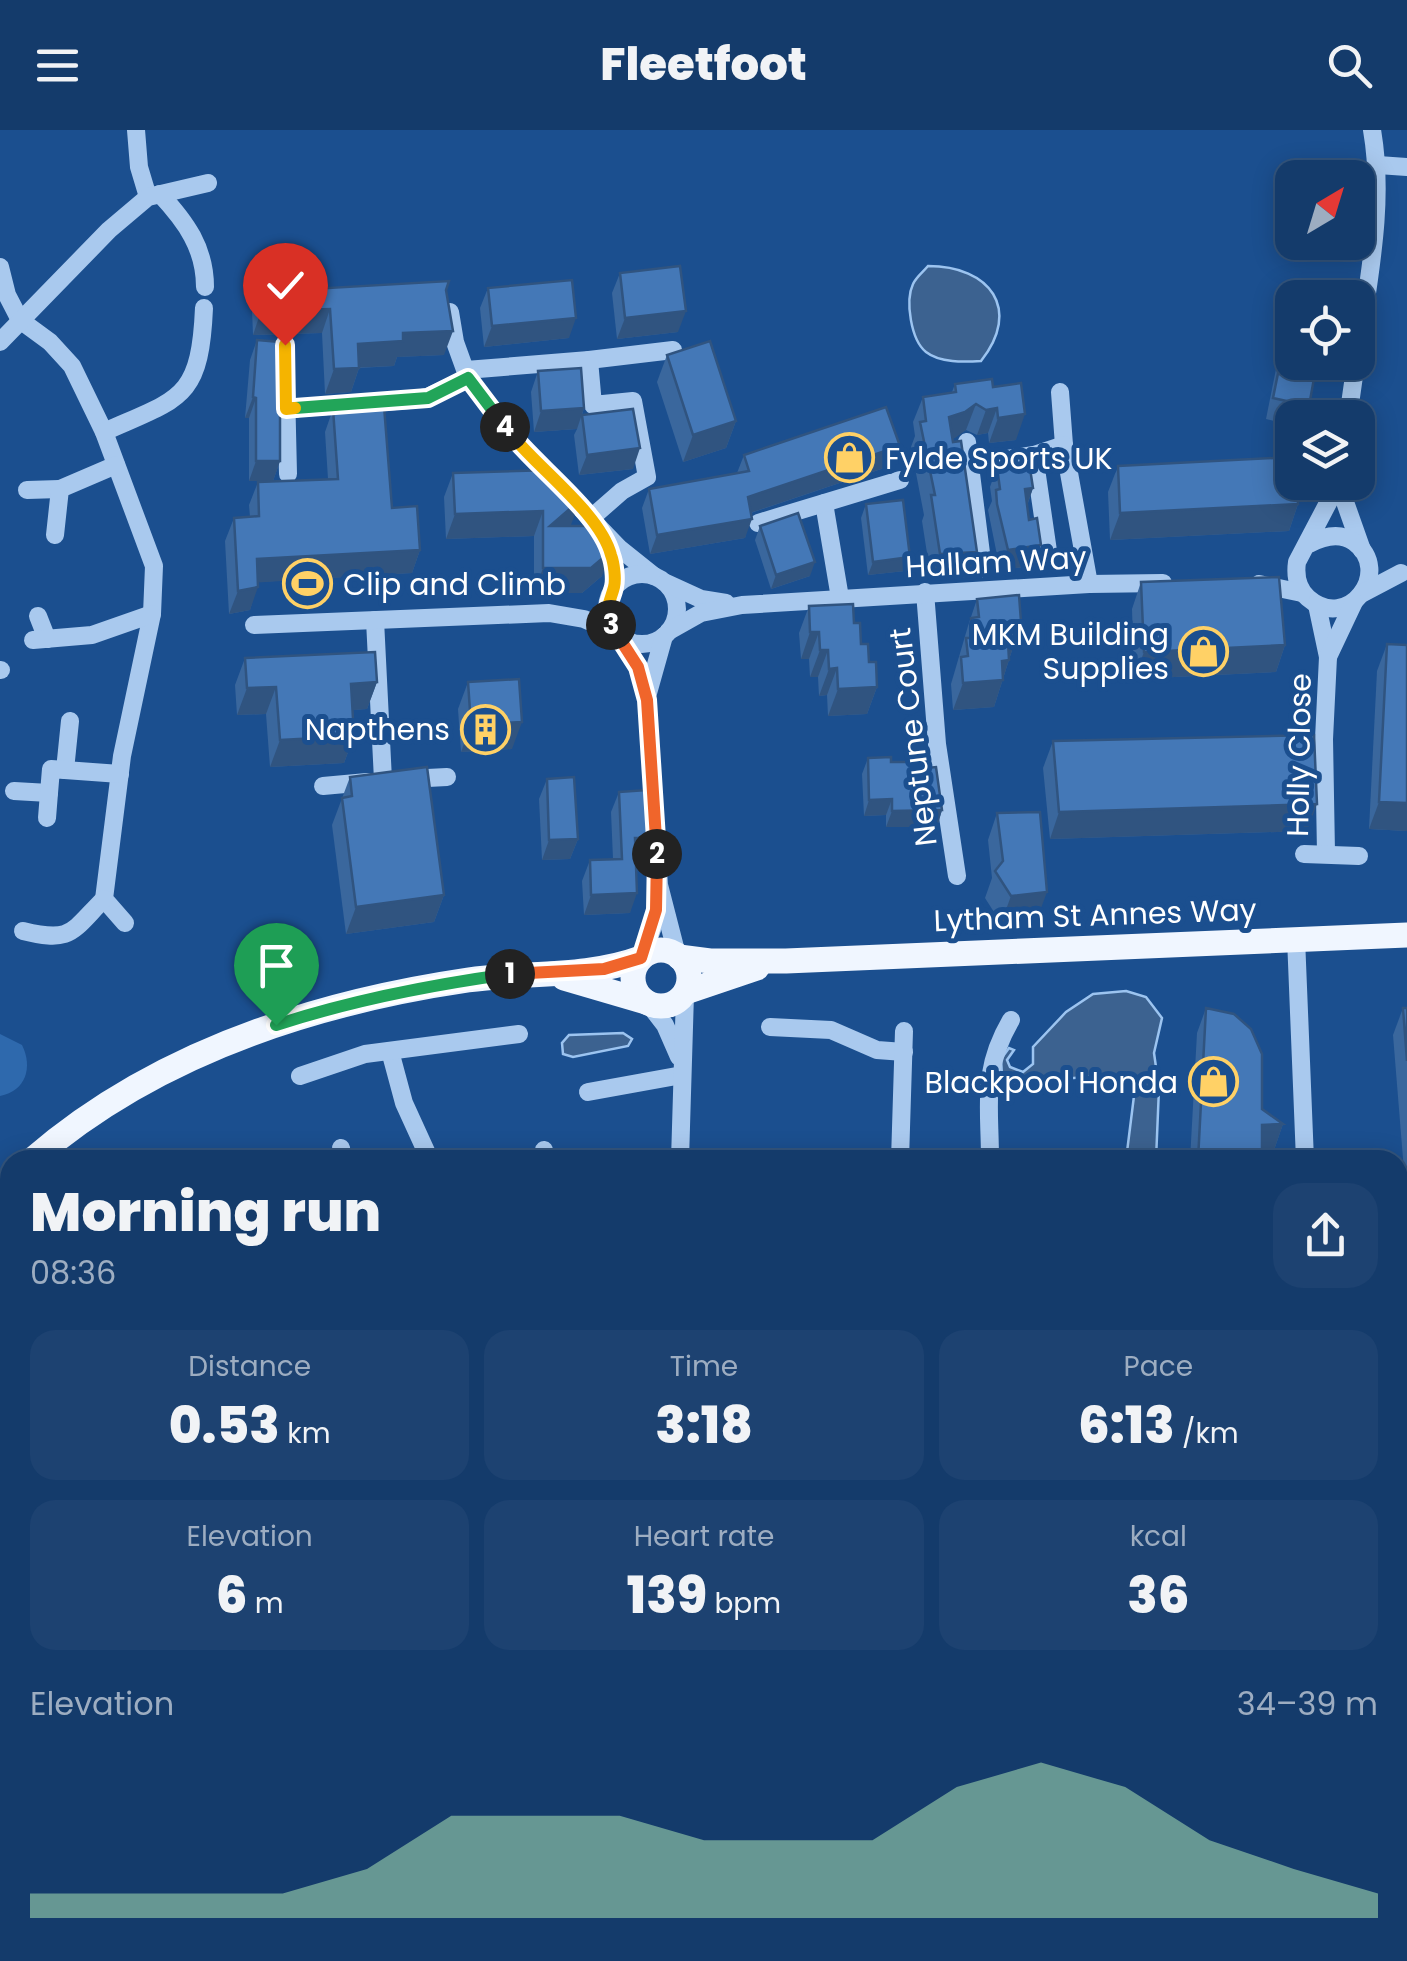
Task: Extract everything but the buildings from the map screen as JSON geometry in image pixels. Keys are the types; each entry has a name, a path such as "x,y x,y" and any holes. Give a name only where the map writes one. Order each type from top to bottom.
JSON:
{"main road":[{"name":"Lytham St Annes Way","path":"678,956 710,961 786,961 1407,935"},
{"path":"46,1150 154,1077 231,1042 334,1006 509,974 604,969 659,950 678,956 689,974 685,993 670,1006 542,973"},
{"path":"642,958 633,980 638,994 647,1003"},
{"name":"Lytham St Annes Way","path":"685,993 786,961"}],"street":[{"path":"136,130 139,167 154,196 192,234 200,250 205,287"},
{"path":"1369,280 1376,228 1378,165 1372,130"},
{"path":"1378,165 1407,167"},
{"path":"0,342 109,230 154,196 208,183"},
{"path":"0,267 7,295 20,320 50,342 72,366 104,432 154,566 152,614 120,774 104,898 72,932 52,938 23,931"},
{"path":"104,432 172,402 185,387 197,371 201,356 204,308"},
{"path":"450,312 455,342 467,374 517,442 590,519 612,556 612,590 606,610 638,667 647,700 659,886 654,924 642,958"},
{"path":"285,345 288,474"},
{"path":"286,409 428,398 467,374 673,350"},
{"path":"589,360 593,405 632,401 648,477 622,491 590,519"},
{"path":"1060,392 1064,445 1089,584"},
{"path":"967,442 983,569"},
{"path":"970,464 1064,445"},
{"path":"1034,454 1050,558"},
{"path":"28,490 60,489 116,465"},
{"path":"758,523 900,480"},
{"path":"56,535 60,489"},
{"path":"1310,599 1297,582 1297,562 1331,500"},
{"path":"1345,500 1370,572 1359,598"},
{"path":"824,503 840,598"},
{"name":"Hallam Way","path":"590,519 626,555 660,580 701,599 742,604"},
{"path":"1309,544 1320,538 1343,537 1365,554 1404,573"},
{"path":"1297,562 1244,583 1341,608 1404,573"},
{"path":"254,626 549,613 587,606 632,575 660,580 677,607 647,700"},
{"name":"Hallam Way","path":"666,634 702,613 742,604 1089,584 1180,583"},
{"name":"Neptune Court","path":"924,592 937,744 957,876"},
{"name":"Holly Close","path":"1328,657 1359,598"},
{"name":"Holly Close","path":"1310,599 1328,657 1324,739 1326,853"},
{"path":"549,613 584,619 628,641 647,644 666,634"},
{"path":"38,616 40,640 92,635 152,614"},
{"path":"375,620 383,780"},
{"path":"65,770 70,722"},
{"path":"47,818 52,769 120,774"},
{"path":"323,786 447,777"},
{"path":"14,790 49,793"},
{"name":"Holly Close","path":"1304,854 1359,856"},
{"path":"659,886 678,956"},
{"path":"104,898 124,923"},
{"path":"1296,938 1305,1150"},
{"path":"680,1150 685,993"},
{"path":"647,1003 672,1036 682,1071"},
{"path":"990,1150 988,1080 996,1046 1011,1020"},
{"path":"770,1027 831,1030 877,1050 904,1052"},
{"path":"900,1150 904,1031"},
{"path":"300,1076 365,1054 519,1034"},
{"path":"390,1051 404,1103 425,1150"},
{"path":"588,1092 682,1071"}],"shaded area":[{"path":"928,266 968,274 983,282 993,294 999,308 999,324 981,361 938,358 926,352 917,339 911,320 911,291"},
{"path":"1126,991 1146,997 1162,1018 1154,1053 1159,1088 1156,1150 1127,1150 1134,1096 1121,1081 1104,1076 1014,1082 1002,1076 1001,1059 1009,1048 1014,1050 1007,1060 1010,1067 1023,1072 1033,1064 1033,1047 1066,1012 1093,994"},
{"path":"623,1033 632,1039 628,1046 573,1057 563,1054 562,1043 569,1035"},
{"path":"0,1034 22,1045 27,1069 16,1089 0,1096"}],"place":[{"name":"Fylde Sports UK","path":"850,458"},
{"name":"Clip and Climb","path":"308,584"},
{"name":"MKM Building Supplies","path":"1204,651"},
{"name":"Napthens","path":"485,729"},
{"name":"Blackpool Honda","path":"1213,1082"}],"route":[{"path":"276,1025 334,1006 423,987 509,974 604,969 633,961 642,957 647,946 659,886 647,700 638,667 608,619 606,610 614,587 612,556 606,542 590,519 517,442 468,378 428,398 286,409 285,345"}]}
